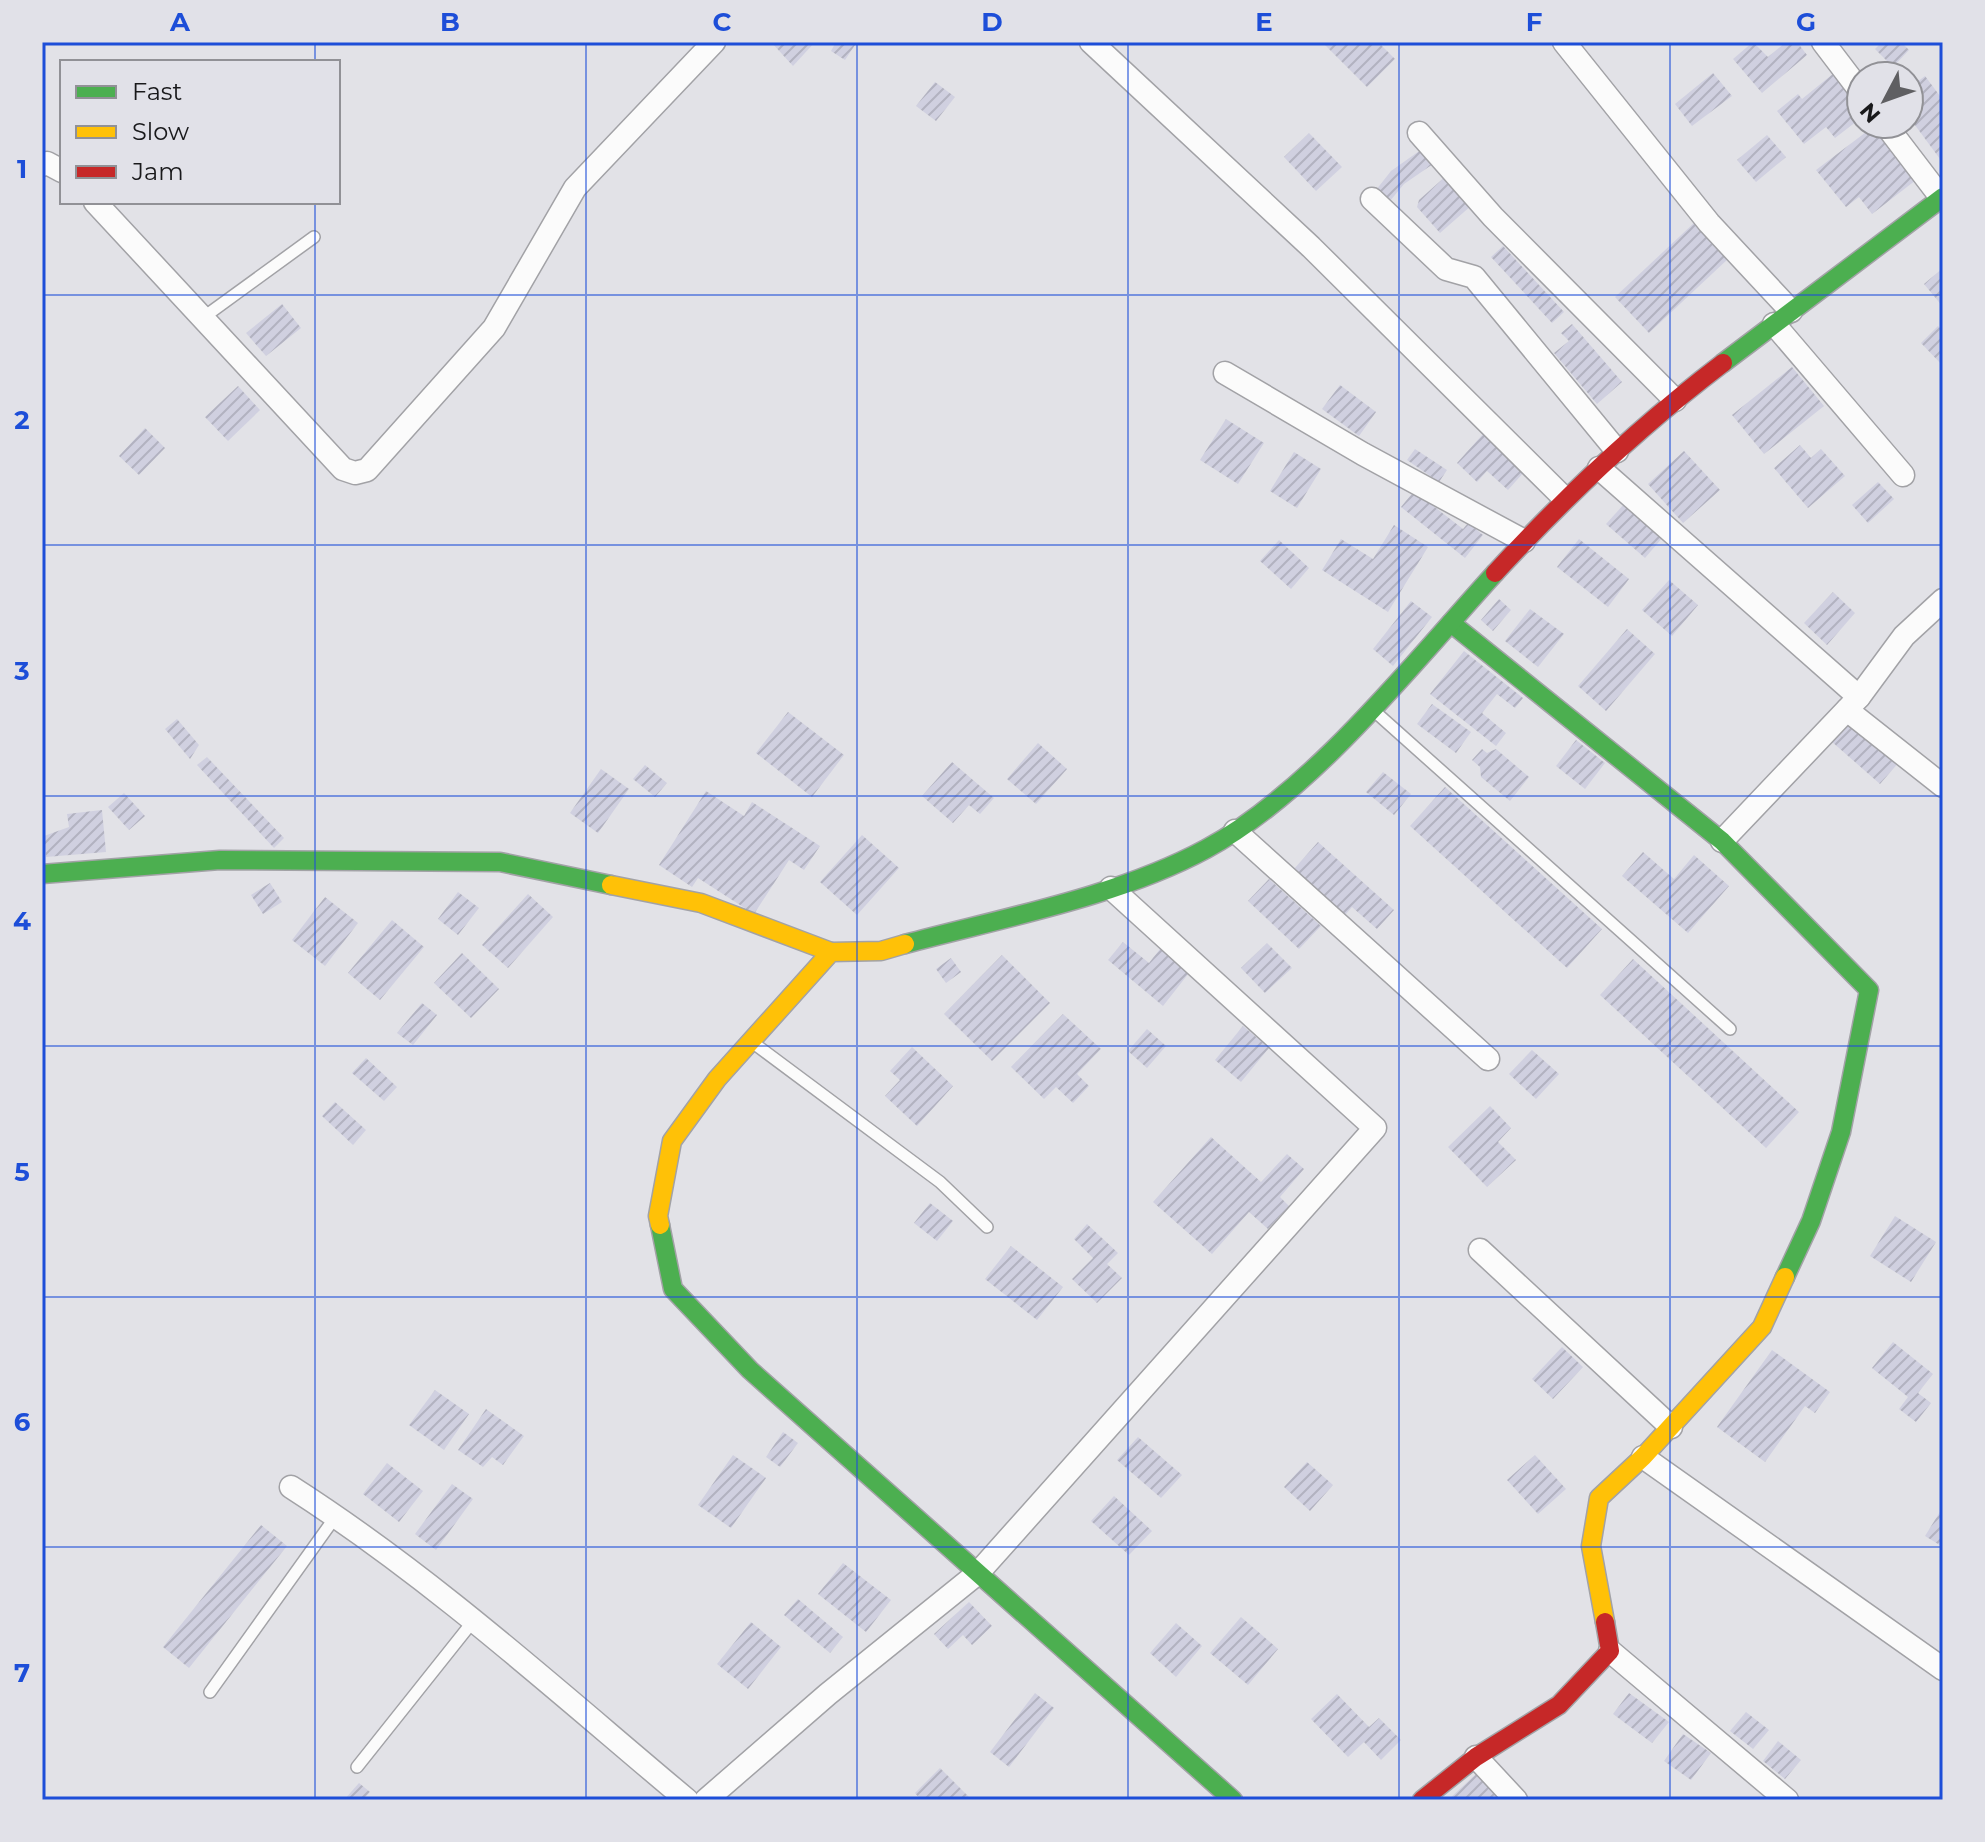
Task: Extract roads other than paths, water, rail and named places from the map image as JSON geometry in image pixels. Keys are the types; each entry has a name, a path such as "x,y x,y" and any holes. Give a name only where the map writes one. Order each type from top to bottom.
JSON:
{"street":[{"path":"97,204 343,469 355,473 367,470 494,328 575,188 714,42"},
{"path":"1091,42 1311,247 1564,498"},
{"path":"1564,42 1709,223 1903,475"},
{"path":"1823,42 1845,71"},
{"path":"1419,133 1493,217 1675,400"},
{"path":"42,874 220,860 500,862 701,903 831,952 881,951 1111,888 1205,850 1290,790 1372,708 1564,498 1675,400 1942,198 1897,140"},
{"path":"42,165 47,163 60,170"},
{"path":"1372,199 1446,269 1474,277 1617,451"},
{"path":"1225,373 1363,454 1524,541"},
{"path":"1599,468 1943,786"},
{"path":"1722,841 1853,704 1904,636 1943,600"},
{"path":"1451,623 1722,841 1869,990 1841,1132 1805,1234 1762,1327 1643,1457 1599,1498 1591,1546 1610,1651 1787,1800"},
{"path":"1235,831 1488,1059"},
{"path":"706,1800 828,1694 978,1573 1375,1128 1111,888"},
{"path":"831,952 750,1041 672,1141 658,1216 673,1289 750,1370 1233,1800"},
{"path":"1480,1250 1671,1427"},
{"path":"1643,1457 1943,1669"},
{"path":"291,1487 336,1516 474,1620 687,1800"},
{"path":"1422,1800 1476,1757 1559,1705 1610,1651"},
{"path":"1476,1757 1516,1800"}],"lane":[{"path":"204,317 314,237"},
{"path":"1372,708 1730,1029"},
{"path":"750,1041 940,1182 987,1227"},
{"path":"210,1692 336,1516"},
{"path":"357,1767 474,1620"}]}
